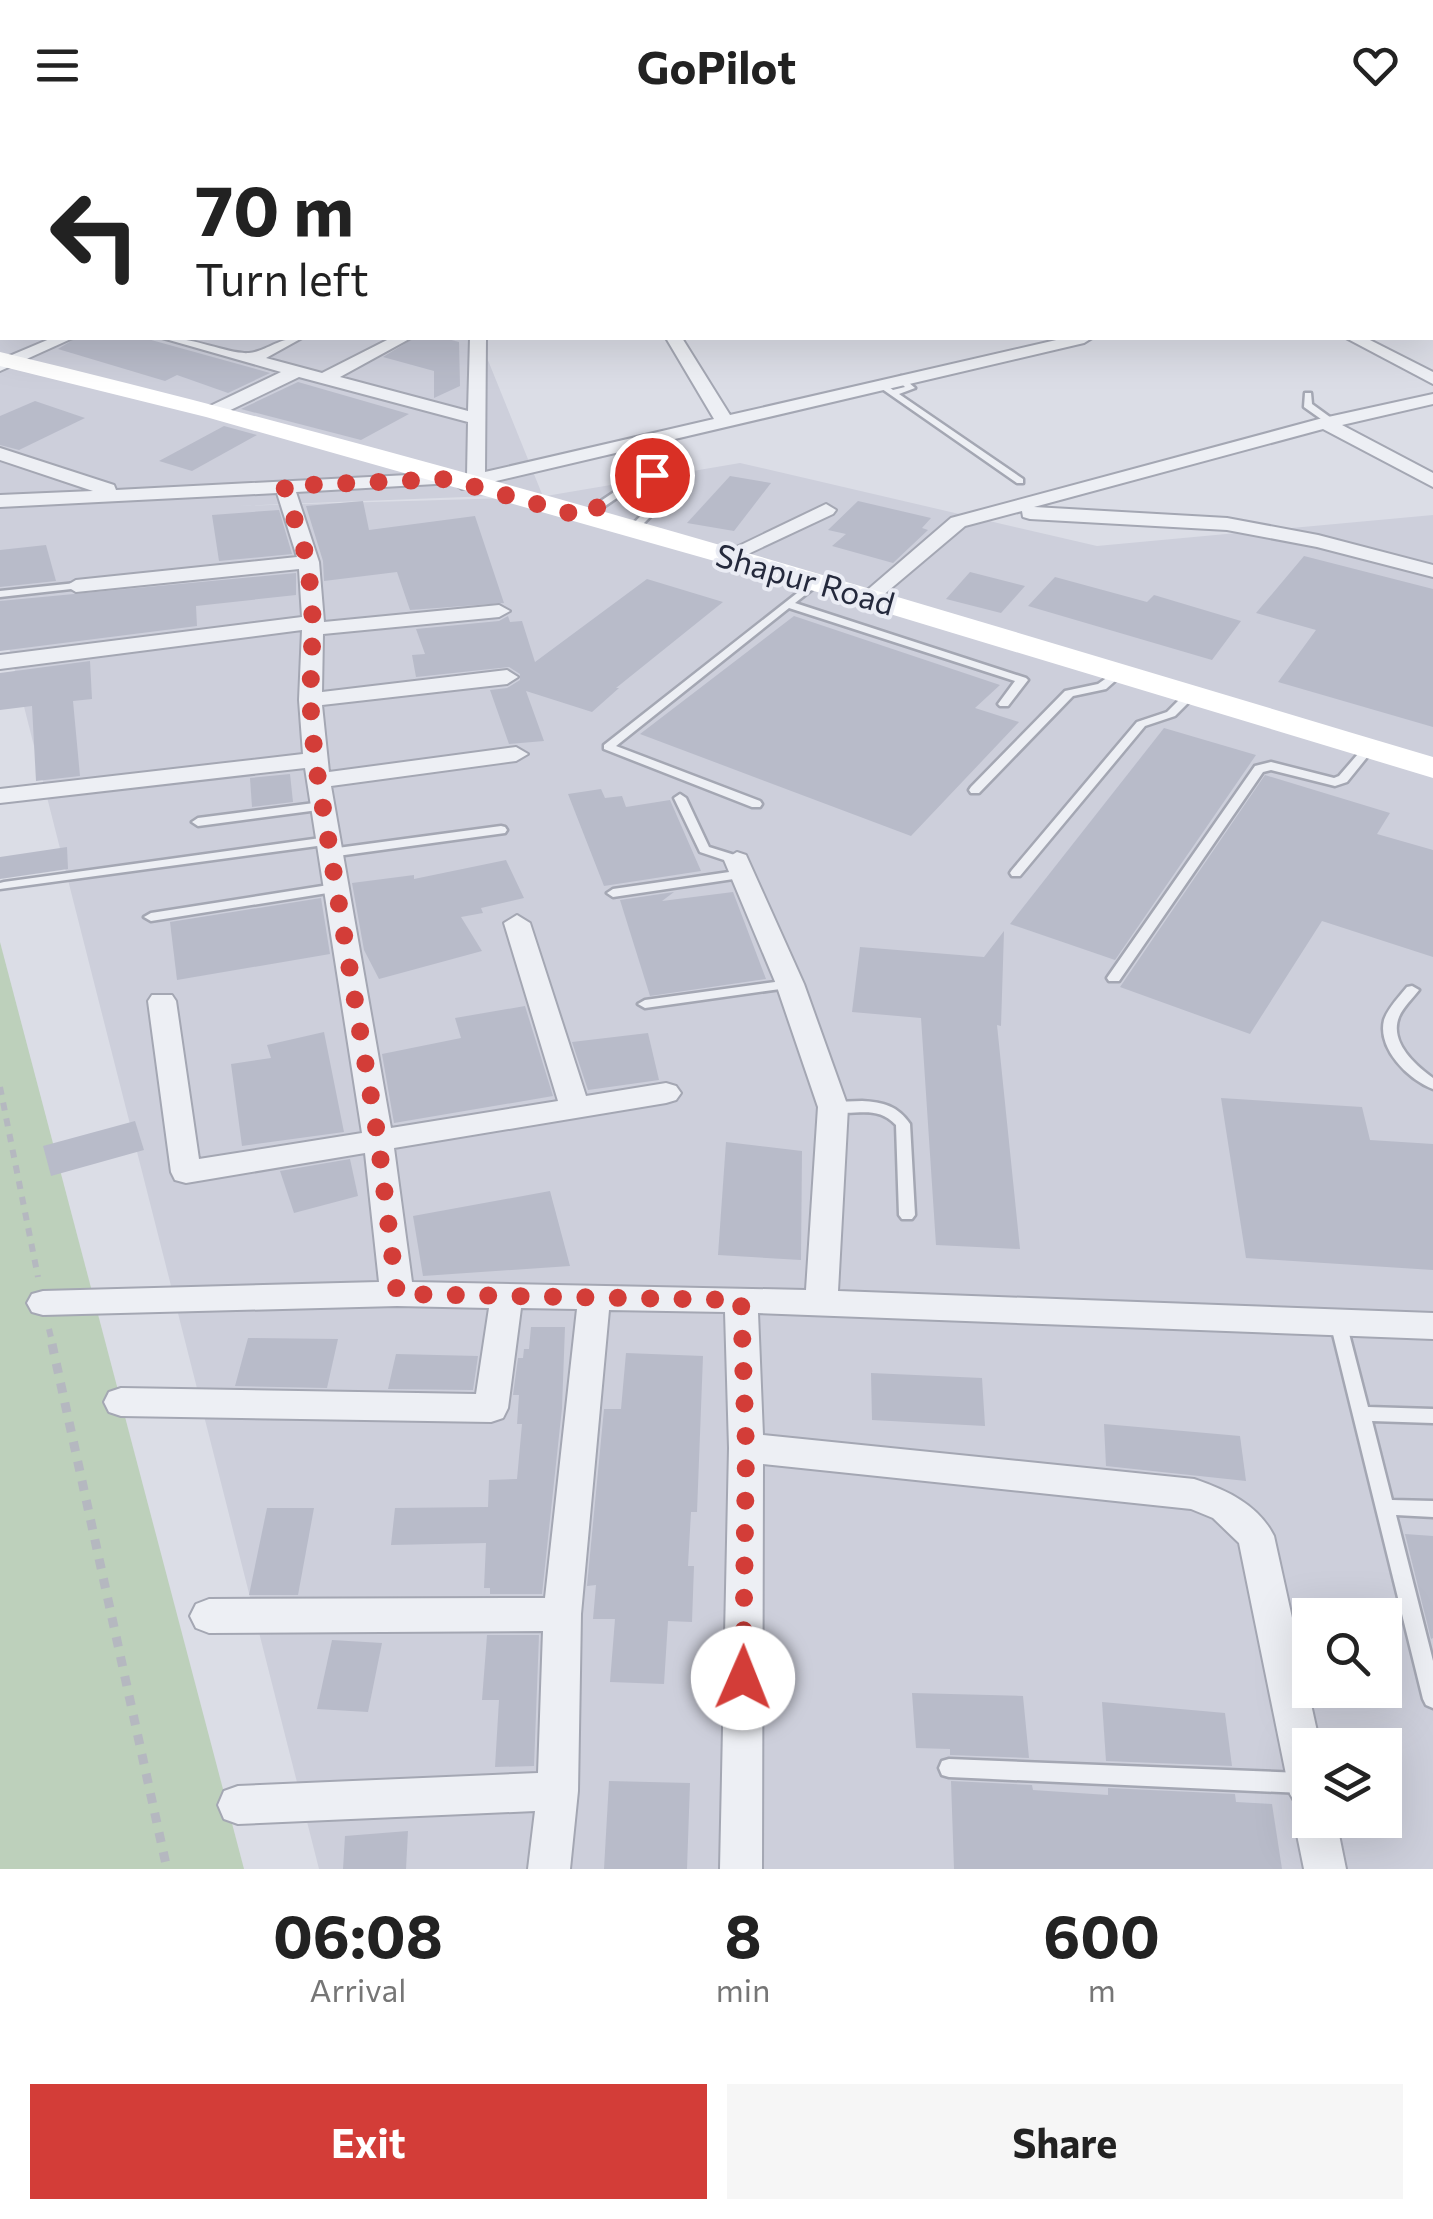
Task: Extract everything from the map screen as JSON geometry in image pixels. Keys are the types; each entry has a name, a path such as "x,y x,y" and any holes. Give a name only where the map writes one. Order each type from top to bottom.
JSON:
{"street":[{"path":"3,363 59,340"},
{"path":"184,340 475,418"},
{"path":"252,358 290,340"},
{"path":"323,379 399,340"},
{"path":"462,480 475,418 478,340"},
{"path":"675,340 722,419"},
{"path":"0,501 462,480 1076,340"},
{"path":"1358,340 1433,378"},
{"name":"Shapur Road","path":"3,363 214,411 462,480 1433,768"},
{"path":"214,411 296,372"},
{"path":"868,598 958,522 1328,423 1433,399"},
{"path":"1328,423 1433,481"},
{"path":"0,454 128,496"},
{"path":"284,486 308,562 313,626 310,700 318,782 378,1139 397,1294"},
{"path":"728,556 826,510"},
{"path":"1009,511 1226,524 1318,540 1433,571"},
{"path":"76,586 308,562"},
{"path":"0,662 313,626 499,612"},
{"path":"310,700 507,677"},
{"path":"0,796 318,782 516,754"},
{"path":"740,867 790,984 833,1107 821,1303"},
{"path":"517,923 574,1106"},
{"path":"162,1002 186,1172 666,1092"},
{"path":"43,1303 507,1295 1433,1326"},
{"path":"121,1402 491,1408 507,1295"},
{"path":"549,1869 558,1791 562,1614 594,1298"},
{"path":"741,1300 746,1448 741,1869"},
{"path":"746,1448 1194,1494 1226,1506 1256,1536 1296,1728"},
{"path":"210,1616 562,1614"},
{"path":"238,1804 558,1791"},
{"path":"1319,1838 1326,1869"}],"lane":[{"path":"890,385 1020,481"},
{"path":"1308,396 1307,405 1328,423"},
{"path":"584,517 644,475 678,484 630,530"},
{"path":"756,804 608,747 815,582"},
{"path":"0,594 76,586"},
{"path":"787,604 1022,680 1004,704"},
{"path":"975,790 1068,693 1102,687 1118,673"},
{"path":"1016,873 1141,724 1171,714 1190,695"},
{"path":"1114,978 1260,768 1283,768 1335,782 1343,779 1368,749"},
{"path":"198,822 318,782"},
{"path":"680,798 704,849 740,867"},
{"path":"4,886 501,830"},
{"path":"612,893 740,867"},
{"path":"151,917 335,888"},
{"path":"645,1004 790,984"},
{"path":"1412,990 1391,1018 1391,1036 1405,1061 1433,1084"},
{"path":"833,1107 892,1110 898,1115 903,1124 907,1215"},
{"path":"1338,1322 1433,1699"},
{"path":"1362,1414 1433,1416"},
{"path":"1386,1507 1433,1509"},
{"path":"949,1768 1292,1797"}],"path":[{"path":"0,1087 166,1869"}],"shaded area":[{"path":"0,340 480,340 542,494 238,506 540,497 740,463 1097,546 1433,515 1433,1869 319,1869 0,612"}],"green space":[{"path":"0,942 244,1869 0,1869"}],"building":[{"path":"73,340 151,340 270,373 228,393 177,375 165,381 58,349"},
{"path":"411,340 459,342 460,386 434,398 434,371 383,357"},
{"path":"298,382 409,414 361,440 241,409"},
{"path":"35,401 85,418 19,450 0,445 0,416"},
{"path":"224,426 257,435 192,471 159,461"},
{"path":"730,476 771,483 734,531 687,523"},
{"path":"363,501 369,530 475,516 504,603 410,610 397,572 324,581 323,561 306,506"},
{"path":"858,501 931,518 922,528 928,530 893,563 832,546 846,534 828,530"},
{"path":"279,510 292,554 219,561 212,515"},
{"path":"46,545 56,581 0,587 0,550"},
{"path":"1304,556 1433,589 1433,727 1278,682 1316,630 1256,613"},
{"path":"970,572 1025,586 1001,613 946,599"},
{"path":"296,573 296,595 196,606 197,626 0,651 0,601"},
{"path":"1055,577 1147,602 1154,595 1241,621 1212,660 1028,606"},
{"path":"647,579 723,602 592,712 526,691 544,741 509,744 490,690 507,688 520,680 520,674 509,667 416,677 412,655 425,654 416,629 499,621 508,616 510,622 522,621 535,662"},
{"path":"794,616 1000,685 975,708 1019,722 911,836 640,734"},
{"path":"90,661 92,699 73,701 80,776 36,781 32,706 0,710 0,673"},
{"path":"1164,728 1256,755 1115,960 1010,924"},
{"path":"290,774 293,802 252,807 250,778"},
{"path":"1265,775 1390,813 1377,834 1433,850 1433,957 1322,921 1250,1034 1120,987"},
{"path":"601,789 605,798 622,796 626,807 670,800 701,871 604,886 568,794"},
{"path":"67,847 68,869 0,879 0,857"},
{"path":"506,860 524,898 461,917 482,951 379,979 364,950 352,883 414,875 414,879"},
{"path":"674,892 662,901 733,892 766,979 650,996 620,900"},
{"path":"321,898 330,954 177,980 170,922"},
{"path":"1004,931 1001,1026 997,1025 1020,1249 936,1245 921,1018 852,1012 860,947 984,957"},
{"path":"525,1006 553,1096 394,1123 382,1054 461,1038 455,1018"},
{"path":"324,1032 344,1132 242,1146 231,1064 271,1058 267,1045"},
{"path":"648,1033 659,1080 588,1090 572,1042"},
{"path":"1221,1098 1362,1107 1370,1140 1433,1144 1433,1270 1246,1258"},
{"path":"135,1121 144,1150 51,1176 43,1146"},
{"path":"726,1142 802,1151 801,1260 718,1255"},
{"path":"350,1159 358,1196 294,1213 280,1171"},
{"path":"550,1191 570,1266 423,1276 413,1216"},
{"path":"531,1327 565,1327 562,1408 542,1594 490,1594 490,1588 484,1588 486,1543 391,1545 395,1508 488,1507 489,1480 517,1479 522,1424 517,1424 519,1395 513,1395 518,1358 523,1358 524,1349 529,1349"},
{"path":"248,1338 338,1339 327,1388 235,1386"},
{"path":"626,1353 703,1356 697,1512 691,1512 688,1566 694,1566 692,1622 668,1621 664,1684 610,1682 615,1619 593,1619 596,1585 587,1586 604,1409 621,1409"},
{"path":"396,1354 478,1356 473,1390 388,1389"},
{"path":"871,1373 982,1378 985,1426 872,1420"},
{"path":"1104,1424 1240,1436 1246,1481 1106,1466"},
{"path":"267,1508 314,1508 298,1595 249,1595"},
{"path":"1405,1534 1433,1536 1431,1639"},
{"path":"487,1635 539,1635 534,1766 495,1767 499,1700 482,1700"},
{"path":"332,1640 382,1643 368,1712 317,1709"},
{"path":"912,1693 1023,1696 1029,1758 950,1755 950,1749 916,1748"},
{"path":"1102,1702 1225,1713 1232,1766 1106,1761"},
{"path":"609,1781 690,1783 687,1869 604,1869"},
{"path":"951,1781 1032,1785 1033,1790 1108,1795 1108,1788 1235,1794 1236,1802 1272,1804 1282,1869 954,1869"},
{"path":"408,1831 406,1869 343,1869 345,1836"}],"route":[{"path":"652,475 638,478 584,517 447,479 284,486 308,562 315,760 378,1139 397,1294 741,1300 746,1448 743,1678"}]}
